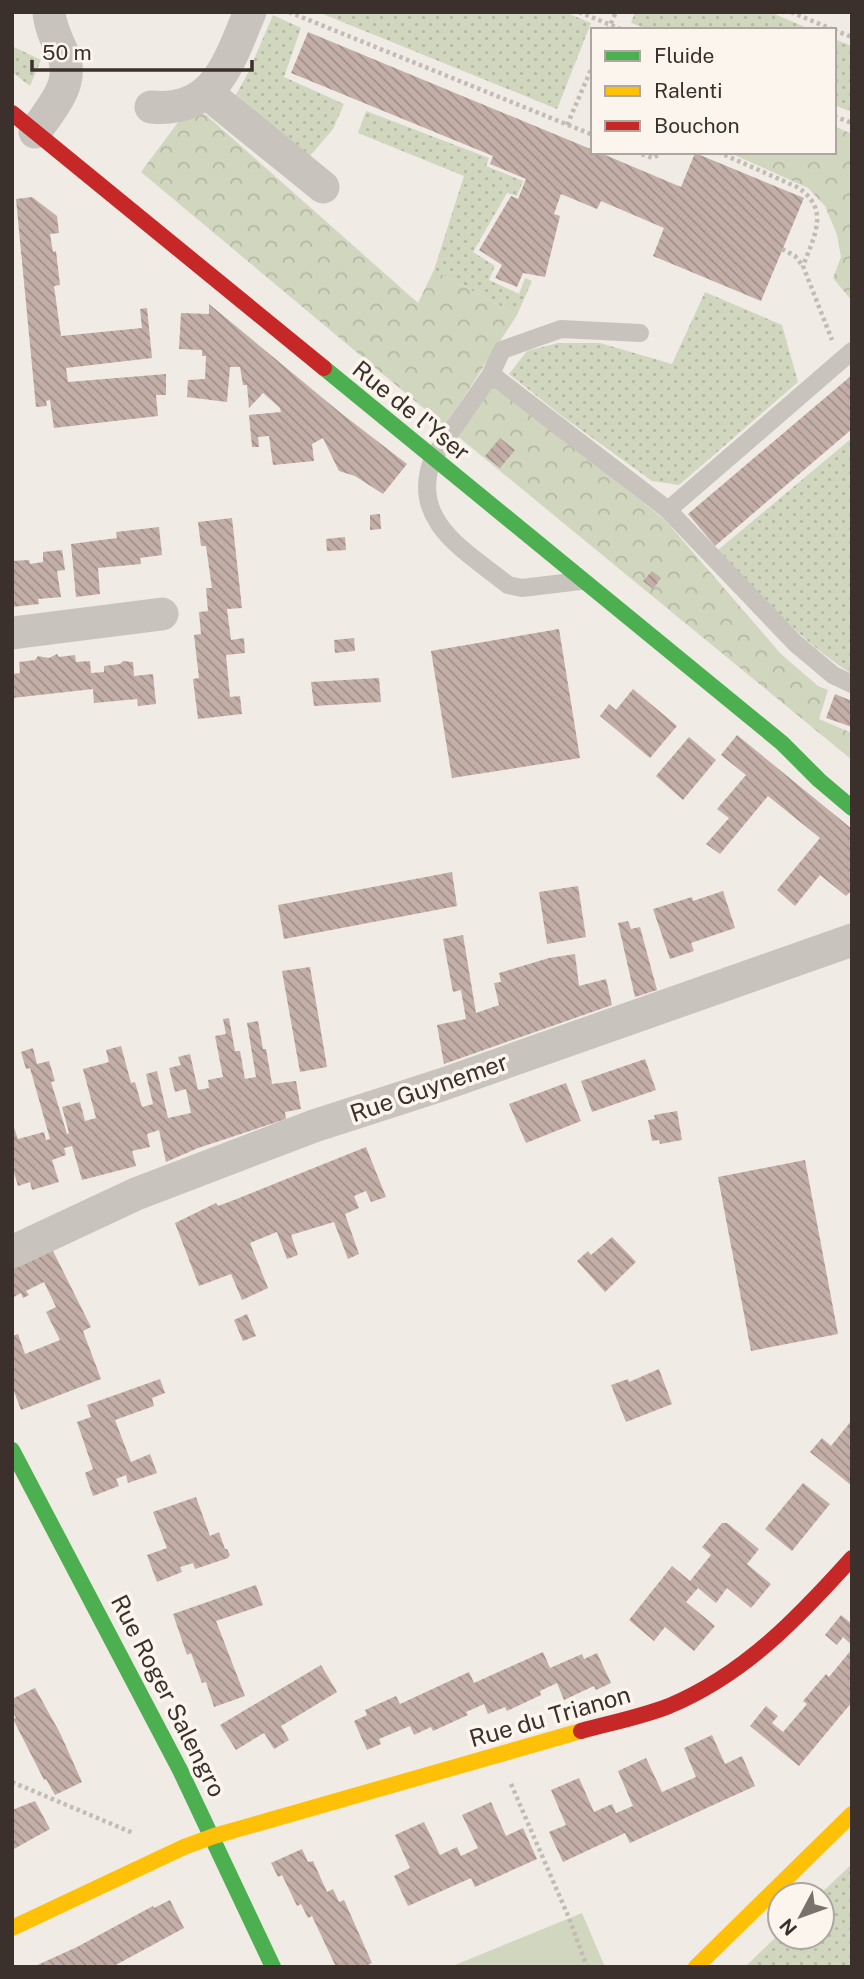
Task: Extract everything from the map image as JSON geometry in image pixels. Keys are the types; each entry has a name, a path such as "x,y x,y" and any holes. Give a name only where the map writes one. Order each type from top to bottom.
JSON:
{"street":[{"path":"24,122 61,93 67,78 64,58 51,27 49,12"},
{"path":"151,107 186,104 207,93 230,59 250,12"},
{"path":"207,93 323,187"},
{"name":"Rue de l'Yser","path":"24,122 782,743 852,808"},
{"path":"12,633 162,614"},
{"name":"Rue de l'Yser","path":"782,743 846,781"},
{"name":"Rue Guynemer","path":"12,1252 136,1194 314,1126 450,1082 852,940"},
{"name":"Rue Roger Salengro","path":"12,1450 124,1657 214,1836 273,1967"},
{"name":"Rue du Trianon","path":"12,1928 184,1847 214,1836 693,1697 762,1653 785,1632 852,1558"},
{"path":"696,1967 852,1814"}],"lane":[{"path":"582,580 515,588 508,585 447,536 434,519 426,496 426,474 433,458 491,374 502,350 561,329 640,333"},
{"path":"668,510 846,356"},
{"path":"491,374 668,510 795,643 833,674 852,684"}],"path":[{"path":"289,12 591,134"},
{"path":"579,12 609,27 616,12"},
{"path":"791,12 829,28"},
{"path":"567,125 591,70"},
{"path":"641,154 653,158 660,154"},
{"path":"722,154 806,192 816,208 818,224 803,266"},
{"path":"782,250 795,256 803,266 846,356"},
{"path":"509,1780 569,1918 587,1967"},
{"path":"12,1782 145,1837"}],"green space":[{"path":"318,12 565,12 591,23 557,109"},
{"path":"635,12 770,12 807,28 644,28 631,23"},
{"path":"273,15 301,28 284,77 344,104 333,129 304,163 231,104 249,71"},
{"path":"836,40 852,46 852,112 836,106"},
{"path":"12,46 41,60 30,86 12,72"},
{"path":"193,111 206,115 418,303 434,270 517,315 445,426 141,172 182,117"},
{"path":"366,111 489,158 486,166 523,181 517,196 507,193 473,252 495,266 489,280 519,294 525,278 532,281 517,315 434,270 464,176 358,133"},
{"path":"836,127 852,134 852,301 833,278 841,257 837,235 825,206 808,188 732,154 836,154"},
{"path":"705,292 782,325 798,382 679,485 652,481 509,374 527,351 558,343 600,343 672,364"},
{"path":"492,383 665,520 781,654 818,686 828,690 819,719 852,733 852,760 455,434"},
{"path":"852,438 852,674 798,632 718,550"},
{"path":"852,1864 852,1965 745,1967 766,1947 766,1951 836,1951 834,1881"},
{"path":"582,1913 605,1967 453,1967 455,1965"}],"building":[{"path":"308,32 591,149 591,154 603,154 681,187 695,154 697,154 804,198 761,301 653,256 664,228 601,201 597,209 561,194 554,214 560,216 545,277 523,273 517,287 495,278 502,265 479,250 511,196 518,199 526,179 490,164 493,156 291,73"},
{"path":"32,197 57,216 59,233 50,234 53,252 56,251 60,285 54,286 61,336 142,328 140,309 147,308 152,358 66,368 68,382 166,374 166,395 156,395 158,416 54,428 50,400 46,401 47,406 36,407 16,199"},
{"path":"209,304 407,464 383,494 355,476 339,471 323,438 312,444 314,461 273,465 269,436 258,437 259,447 252,447 249,415 281,412 263,393 249,408 247,385 243,385 240,367 230,367 227,402 187,397 188,380 205,379 206,356 202,356 202,350 179,349 181,313 209,314"},
{"path":"852,375 852,429 715,546 688,514"},
{"path":"500,438 515,450 500,468 485,456"},
{"path":"380,514 381,529 370,530 370,515"},
{"path":"232,518 242,608 227,609 231,640 244,638 245,653 226,655 230,697 240,696 242,714 198,719 193,679 199,678 194,635 201,634 199,612 208,611 206,588 212,588 206,546 201,546 198,522"},
{"path":"159,527 162,555 140,558 141,564 98,568 100,594 76,597 71,544 117,538 116,532"},
{"path":"345,537 346,550 327,551 326,539"},
{"path":"62,550 65,570 57,571 61,597 38,599 39,604 12,607 12,561 29,560 30,564 43,562 43,552"},
{"path":"652,571 661,578 653,589 643,581"},
{"path":"559,629 580,758 452,778 431,651"},
{"path":"354,638 355,651 335,653 334,640"},
{"path":"57,654 59,657 75,655 76,662 90,661 91,673 104,672 104,666 120,664 123,661 133,662 134,676 153,674 156,704 138,706 137,699 94,703 93,689 12,698 12,674 20,673 19,662 35,660 38,656 49,658"},
{"path":"379,678 381,702 314,706 311,682"},
{"path":"633,689 677,726 650,758 600,716 609,704 616,710"},
{"path":"835,694 852,701 852,727 826,718"},
{"path":"737,735 852,829 852,890 846,896 820,875 795,906 777,890 820,838 768,796 720,854 706,844 729,818 717,809 746,775 721,755"},
{"path":"689,737 716,760 683,800 656,776"},
{"path":"452,872 457,906 284,939 278,905"},
{"path":"578,886 586,937 547,944 539,892"},
{"path":"723,891 735,928 691,943 694,951 670,959 653,909 692,897 693,901"},
{"path":"628,921 631,929 640,927 657,990 635,997 618,923"},
{"path":"463,935 476,1013 499,1005 494,983 501,982 499,973 549,958 575,954 579,986 606,979 612,1005 444,1064 437,1025 466,1019 461,990 453,992 443,939"},
{"path":"310,967 327,1067 300,1072 282,971"},
{"path":"229,1018 235,1051 240,1051 245,1079 256,1077 247,1023 258,1021 272,1084 296,1081 301,1109 285,1112 286,1119 198,1148 166,1162 159,1130 147,1134 150,1147 132,1151 136,1166 82,1180 72,1146 64,1148 66,1155 52,1160 59,1182 32,1190 30,1182 18,1186 12,1166 12,1122 18,1139 44,1132 46,1140 50,1139 30,1068 26,1069 21,1052 33,1048 37,1064 49,1061 55,1081 51,1082 67,1134 69,1133 62,1107 80,1102 85,1121 96,1118 83,1069 109,1062 106,1050 121,1046 131,1083 135,1082 142,1107 153,1104 146,1074 157,1071 168,1118 191,1113 186,1089 175,1092 169,1068 181,1065 178,1057 190,1054 198,1090 209,1088 208,1080 223,1077 215,1036 226,1034 223,1019"},
{"path":"645,1059 656,1090 592,1112 581,1081"},
{"path":"566,1083 581,1121 526,1143 509,1104"},
{"path":"677,1111 682,1140 660,1144 659,1140 652,1141 648,1120 655,1119 654,1115"},
{"path":"366,1147 386,1197 371,1202 366,1191 354,1196 359,1208 345,1214 359,1254 348,1259 334,1222 291,1235 298,1255 287,1259 277,1232 250,1243 268,1288 242,1300 231,1274 199,1286 175,1223 216,1203 218,1206"},
{"path":"805,1160 838,1334 751,1351 718,1177"},
{"path":"612,1237 636,1262 605,1292 577,1261 588,1251 591,1255"},
{"path":"52,1249 91,1327 83,1331 101,1379 21,1410 12,1386 12,1336 18,1334 25,1354 60,1340 46,1312 56,1307 44,1282 26,1291 29,1295 23,1298 21,1293 12,1298 12,1268"},
{"path":"247,1314 256,1336 243,1341 234,1320"},
{"path":"659,1369 672,1404 626,1422 611,1385 628,1379 629,1382"},
{"path":"160,1379 165,1393 152,1398 154,1406 115,1420 131,1462 150,1454 157,1473 128,1483 126,1475 116,1479 119,1486 93,1496 85,1473 93,1469 77,1422 91,1417 87,1405"},
{"path":"852,1420 852,1486 810,1452 822,1438 831,1446"},
{"path":"803,1483 830,1504 792,1551 765,1529"},
{"path":"196,1497 210,1536 219,1532 230,1555 195,1569 193,1563 180,1567 182,1572 157,1582 147,1555 167,1548 153,1512"},
{"path":"722,1523 727,1523 759,1549 747,1564 771,1584 751,1608 727,1588 716,1603 698,1588 686,1602 715,1626 694,1651 665,1627 654,1641 629,1620 672,1566 690,1581 711,1555 702,1547"},
{"path":"256,1585 263,1605 216,1621 245,1696 214,1707 206,1682 202,1683 191,1653 187,1655 173,1614"},
{"path":"841,1615 852,1624 852,1645 843,1637 837,1645 825,1635"},
{"path":"852,1649 852,1702 799,1766 750,1726 766,1706 778,1716 772,1723 783,1732 807,1704 803,1701 826,1674 829,1677"},
{"path":"543,1652 550,1668 582,1654 584,1659 597,1653 611,1683 596,1690 594,1686 564,1700 557,1683 540,1691 541,1695 507,1711 505,1707 488,1714 484,1704 466,1712 468,1715 433,1731 431,1727 414,1735 410,1726 379,1739 381,1744 367,1750 354,1721 367,1715 365,1710 396,1696 400,1704 469,1672 474,1683"},
{"path":"321,1665 337,1692 281,1726 289,1740 274,1749 264,1733 236,1750 220,1725"},
{"path":"35,1688 60,1733 82,1782 55,1795 46,1779 44,1780 13,1719 16,1718 12,1711 12,1699"},
{"path":"712,1735 725,1764 742,1756 755,1786 630,1843 625,1833 563,1862 549,1832 566,1825 551,1790 579,1778 594,1812 612,1804 616,1813 633,1806 618,1771 646,1758 662,1792 696,1777 684,1748"},
{"path":"35,1801 50,1829 12,1850 12,1810"},
{"path":"491,1802 506,1836 523,1828 537,1859 475,1887 471,1878 408,1906 394,1876 410,1868 395,1835 424,1822 440,1855 457,1847 461,1856 478,1848 462,1815"},
{"path":"302,1849 308,1862 313,1861 327,1892 333,1889 339,1902 344,1900 372,1963 369,1967 336,1967 312,1916 308,1918 301,1904 297,1906 282,1875 278,1877 271,1863"},
{"path":"170,1900 184,1928 112,1967 33,1967 77,1947 153,1906 154,1908"}],"traffic: fast":[{"path":"324,368 782,743 852,808"},
{"path":"12,1450 180,1770 273,1967"}],"traffic: slow":[{"path":"12,1928 184,1847 214,1836 581,1731"},
{"path":"696,1967 852,1814"}],"traffic: jam":[{"path":"12,113 324,368"},
{"path":"581,1731 669,1706 722,1678 790,1623 852,1558"}]}
